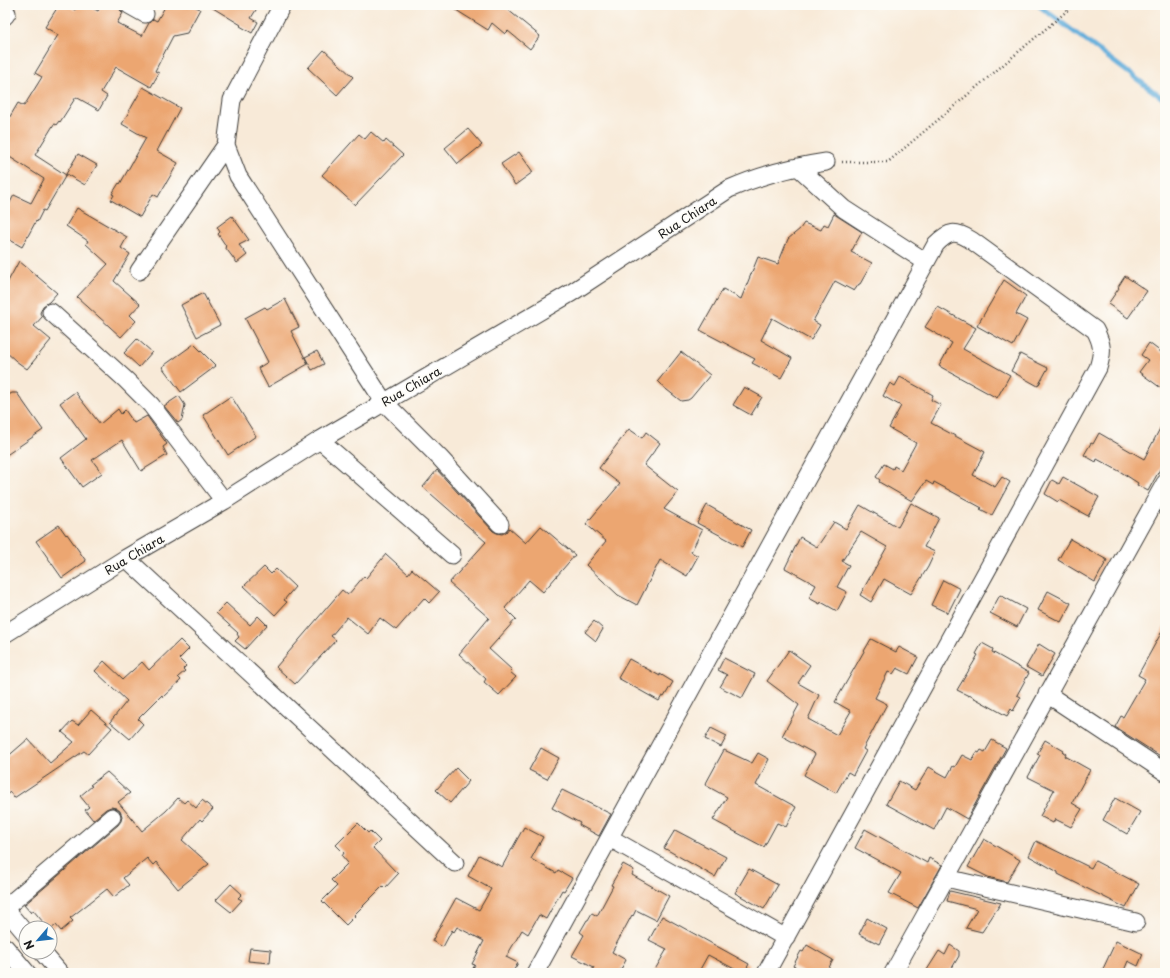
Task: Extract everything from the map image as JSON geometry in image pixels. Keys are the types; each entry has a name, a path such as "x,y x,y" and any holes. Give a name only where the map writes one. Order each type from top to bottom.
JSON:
{"street":[{"path":"129,5 144,14"},
{"path":"139,271 226,146 232,100 282,5"},
{"path":"226,146 238,176 384,402 440,458 500,524"},
{"name":"Rua Chiara","path":"5,634 126,558 224,501 320,440 570,293 729,189 750,179 798,167 826,162"},
{"path":"798,167 844,209 926,262"},
{"path":"535,973 936,244 944,236 951,233 957,233 963,235 1095,330 1101,346 1102,354 1098,368 766,973"},
{"path":"51,312 151,404 224,501"},
{"path":"320,440 452,555"},
{"path":"893,973 1046,694 1165,483"},
{"path":"126,558 455,863"},
{"path":"1046,694 1165,772"},
{"path":"18,924 5,908 112,817"},
{"path":"610,838 786,938"},
{"path":"946,878 1136,922"},
{"path":"5,947 27,973"},
{"path":"49,960 60,973"}],"path":[{"path":"826,162 888,162 1074,5"}],"building":[{"path":"59,5 67,5 75,10 78,5 87,5 98,11 101,5 119,5 120,10 123,13 117,23 142,36 153,19 157,21 166,5 192,5 200,9 187,33 173,36 155,71 159,73 151,87 116,67 101,92 107,96 99,110 76,97 60,122 59,121 56,125 54,124 35,155 66,175 45,211 43,210 37,222 36,221 22,247 5,237 5,212 14,195 31,203 44,179 5,154 5,125 18,103 24,106 42,77 35,73 58,35 45,27"},
{"path":"208,5 259,5 251,18 258,22 252,33"},
{"path":"448,5 502,5 540,36 530,49 508,31 505,34 492,23 488,30"},
{"path":"324,50 353,77 337,95 308,68"},
{"path":"143,87 180,108 157,151 178,163 158,197 153,194 140,217 111,200 114,195 112,194 119,183 120,184 146,138 122,124"},
{"path":"468,129 482,145 458,164 445,148"},
{"path":"371,132 384,143 386,140 403,155 355,205 322,175 359,134 365,139"},
{"path":"519,152 533,172 515,185 501,164"},
{"path":"78,154 97,165 85,185 66,174"},
{"path":"77,208 127,237 121,248 130,254 114,281 140,304 130,315 136,321 121,337 77,297 108,264 86,244 88,241 66,226"},
{"path":"834,214 862,232 851,252 872,263 860,284 854,291 835,281 813,321 820,325 811,340 772,318 761,340 792,358 781,378 752,363 755,359 700,330 723,289 741,299 758,257 778,264 788,239 800,229 804,223 821,230 824,224 828,226"},
{"path":"232,216 249,240 239,245 247,255 237,263 225,247 226,246 218,234 220,232 217,227"},
{"path":"19,261 57,293 43,306 40,313 42,317 34,326 51,340 27,369 5,351 5,287"},
{"path":"1125,276 1147,291 1128,318 1108,304"},
{"path":"1004,280 1026,296 1016,314 1027,320 1013,346 977,326"},
{"path":"203,293 220,325 197,337 181,305"},
{"path":"285,299 299,327 291,331 308,364 268,387 258,368 268,362 245,318 265,307 267,309"},
{"path":"938,307 976,328 963,349 1010,375 997,398 939,366 952,343 925,327"},
{"path":"137,339 152,352 139,367 124,353"},
{"path":"1149,343 1165,355 1165,391 1139,372 1148,360 1141,355"},
{"path":"194,344 216,366 181,392 162,367"},
{"path":"317,351 324,364 312,370 305,357"},
{"path":"681,352 710,375 691,398 681,401 658,381"},
{"path":"1020,354 1048,368 1038,386 1011,371"},
{"path":"900,377 933,395 931,400 941,405 931,423 985,452 973,475 995,487 1002,477 1010,482 992,515 934,482 933,485 926,481 912,501 879,482 880,480 876,477 884,464 893,469 894,466 901,470 916,443 889,428 901,406 883,396 890,383 895,386"},
{"path":"744,387 762,397 751,415 733,405"},
{"path":"75,392 100,424 118,409 121,414 125,410 134,423 147,416 167,444 163,447 167,455 141,471 122,440 92,460 102,473 82,487 61,458 86,439 60,403"},
{"path":"12,393 17,393 43,430 5,456 5,397"},
{"path":"179,396 185,405 182,420 178,423 164,406"},
{"path":"231,396 256,436 228,455 203,415"},
{"path":"1165,419 1165,460 1148,491 1137,485 1138,483 1121,472 1097,459 1096,462 1084,455 1091,443 1093,444 1099,433 1144,459"},
{"path":"629,429 642,438 646,432 660,443 644,465 678,492 664,509 702,530 691,552 698,556 687,576 660,560 637,605 618,595 586,565 606,541 586,524 620,484 599,468"},
{"path":"437,470 493,531 502,534 509,528 526,543 541,526 575,555 543,592 529,580 505,608 516,619 489,649 512,670 510,672 516,677 499,695 484,682 486,679 459,654 489,618 449,583 486,542 423,487"},
{"path":"1063,477 1099,497 1088,516 1059,500 1058,502 1045,494 1052,480 1059,484"},
{"path":"911,503 939,518 924,547 935,552 928,567 911,594 884,579 871,602 860,595 887,547 861,532 842,561 849,565 837,587 847,592 837,611 821,602 820,604 809,598 816,585 785,568 800,537 817,547 834,522 846,529 860,505 898,527"},
{"path":"707,505 751,530 742,547 697,523"},
{"path":"59,525 86,561 62,578 36,541"},
{"path":"1070,539 1107,560 1095,582 1058,560"},
{"path":"386,554 408,574 412,569 439,592 429,603 424,598 396,630 380,618 368,634 347,617 331,636 336,640 295,684 276,667 342,590 348,595 364,576 366,578"},
{"path":"264,567 271,574 276,569 295,587 284,600 287,602 275,615 244,586"},
{"path":"943,580 960,589 948,613 931,605"},
{"path":"1048,591 1071,603 1061,622 1038,610"},
{"path":"1000,595 1026,609 1017,627 990,613"},
{"path":"226,603 250,625 258,616 267,625 245,649 235,641 239,637 237,634 238,633 216,613"},
{"path":"594,621 603,629 596,641 585,632"},
{"path":"1165,626 1165,759 1115,727 1121,716 1123,717 1145,679 1138,675"},
{"path":"871,639 896,652 899,647 918,657 909,674 897,668 893,674 888,672 875,698 887,704 863,749 866,751 853,775 848,772 836,793 804,775 815,754 782,736 799,705 767,681 789,650 810,665 798,683 819,695 808,719 837,735 851,711 835,702"},
{"path":"180,640 189,649 179,659 186,666 183,669 185,671 178,677 181,680 163,697 162,695 138,719 143,724 130,739 110,722 127,701 95,671 104,661 123,679 142,662 149,670"},
{"path":"982,643 993,649 992,652 1029,673 1017,695 1021,697 1013,711 1011,709 1007,716 957,690 978,655 976,654"},
{"path":"1039,644 1055,654 1042,676 1026,667"},
{"path":"724,658 755,674 742,698 720,687 727,675 718,670"},
{"path":"629,659 673,682 664,697 662,696 659,701 618,678"},
{"path":"91,710 112,728 88,754 84,751 14,798 10,792 5,796 5,759 28,739 50,763 74,742 62,732 72,721 78,725"},
{"path":"711,728 727,736 721,747 705,739"},
{"path":"992,740 1006,748 967,819 946,807 934,830 886,804 899,781 915,790 929,767 947,777 953,766 955,767 962,755 972,760 977,752 979,753 981,750 985,752"},
{"path":"1045,740 1064,751 1063,752 1066,754 1065,756 1090,770 1072,803 1082,809 1071,827 1055,819 1053,823 1040,816 1054,790 1028,777 1040,755 1037,754"},
{"path":"541,748 559,758 547,779 529,770"},
{"path":"724,750 752,763 758,753 769,759 756,785 796,807 786,827 777,823 764,847 713,820 727,797 705,785"},
{"path":"456,768 469,781 450,803 436,790"},
{"path":"107,772 130,793 118,802 142,831 166,811 178,798 184,803 187,800 196,808 202,800 213,809 202,821 200,819 182,840 209,864 178,889 156,862 153,865 147,858 123,878 129,885 114,897 107,889 70,918 73,921 61,931 58,927 58,920 41,920 33,910 31,913 24,905 121,821 122,816 120,811 111,807 106,809 93,820 85,810 89,807 80,796 92,786 90,785"},
{"path":"562,790 611,814 599,836 579,825 580,823 552,808"},
{"path":"1115,798 1140,812 1127,834 1103,820"},
{"path":"358,823 368,833 370,831 380,841 373,848 398,874 385,888 383,886 346,925 322,901 337,886 331,880 348,863 342,856 344,853 336,845"},
{"path":"524,827 543,837 531,859 556,873 558,870 572,878 564,891 562,890 546,919 539,915 528,934 522,930 506,957 518,963 512,973 470,973 475,965 472,964 484,941 457,927 454,932 452,930 443,947 432,941 456,898 479,910 491,889 468,876 479,855 502,867"},
{"path":"865,829 927,863 929,858 942,865 918,908 889,893 901,873 855,848"},
{"path":"675,830 726,857 715,877 664,848"},
{"path":"984,839 1020,860 1007,882 988,877 968,867"},
{"path":"1036,841 1091,868 1095,861 1139,884 1126,908 1058,874 1058,872 1029,856"},
{"path":"623,864 634,870 632,875 669,896 656,920 636,910 633,916 632,915 612,952 626,960 619,973 591,973 594,967 572,956 584,935 580,932 592,913 597,916 613,886 611,885"},
{"path":"749,869 778,885 764,909 735,893"},
{"path":"231,884 242,894 238,898 242,900 231,912 216,900"},
{"path":"950,891 1001,903 982,932 966,928 977,909 947,901"},
{"path":"662,916 749,964 744,973 708,955 698,973 653,973 667,949 649,940"},
{"path":"867,918 887,929 879,944 859,934"},
{"path":"1116,941 1143,954 1138,966 1128,961 1123,973 1101,973"},
{"path":"807,945 833,960 826,973 806,973 793,966 801,951 803,952"},
{"path":"950,945 959,951 959,956 949,973 925,973 939,951 945,955"},
{"path":"250,948 271,950 270,963 248,961"}],"waterway":[{"path":"1038,5 1165,100"}]}
